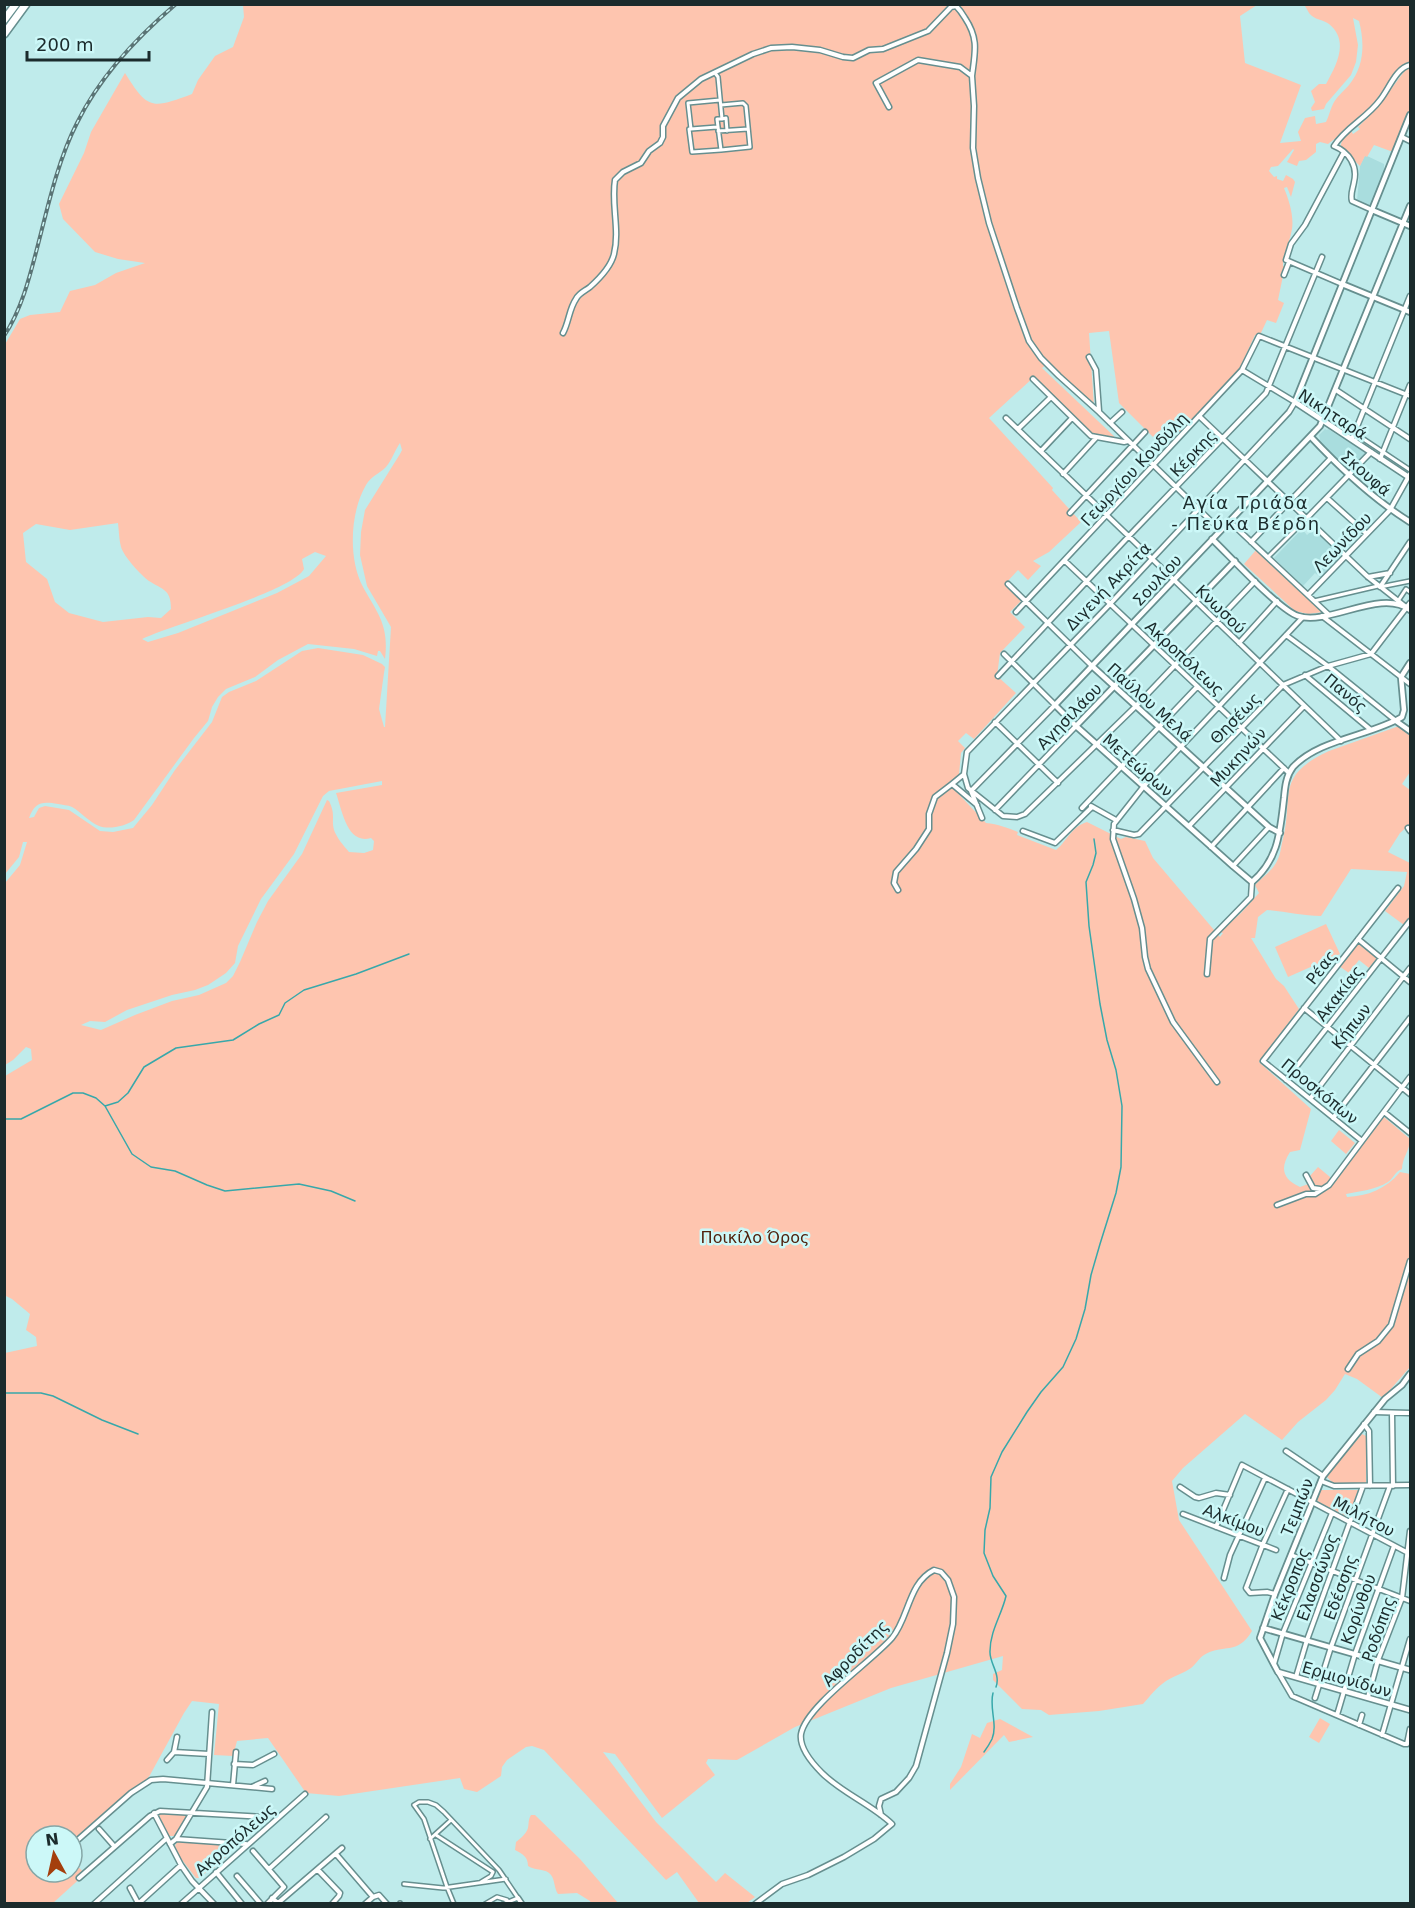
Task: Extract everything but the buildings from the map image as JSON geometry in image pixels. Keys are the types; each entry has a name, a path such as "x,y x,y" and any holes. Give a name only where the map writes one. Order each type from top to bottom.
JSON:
{"highway":[{"path":"4,20 16,4"},
{"path":"4,34 26,4"}],"street":[{"path":"562,333 574,301 601,276 614,256 616,244 615,180 623,172 641,163 649,151 660,143 663,137 663,126 678,98 696,83 753,54 781,47 820,50 853,58 868,50 884,49 928,31 951,7 956,6 971,27 975,41 972,76 974,148 978,178 989,223 1029,341 1041,358 1220,530"},
{"path":"889,107 876,83 918,60 960,67 972,76"},
{"path":"1410,65 1402,69 1377,104 1365,117 1344,132 1334,146 1344,152 1355,170 1351,199 1357,205 1410,226"},
{"path":"715,73 722,119"},
{"path":"743,103 746,106 748,129 750,147 692,152 688,104 743,103"},
{"name":"Διγενή Ακρίτα","path":"964,774 967,752 1110,604 1289,412 1410,115"},
{"path":"721,150 717,119 726,118 727,130"},
{"path":"691,129 748,129"},
{"path":"1401,137 1410,141"},
{"path":"1284,275 1291,244 1305,225 1344,152"},
{"name":"Σουλίου","path":"971,791 1311,437 1324,420 1410,206"},
{"name":"Κέρκης","path":"998,676 1266,393 1322,257"},
{"path":"1288,262 1408,311"},
{"path":"1353,440 1375,382 1408,311 1410,296"},
{"name":"Γεωργίου Κονδύλη","path":"1016,612 1242,370 1259,336 1285,345"},
{"path":"1285,345 1408,396"},
{"path":"1089,357 1096,370 1099,412"},
{"name":"Νικηταρά","path":"1242,370 1324,420 1380,459 1410,475"},
{"path":"1033,379 1091,436 1128,441"},
{"path":"1380,459 1408,396 1410,385"},
{"path":"1336,390 1410,439"},
{"path":"1018,429 1051,397"},
{"path":"1110,423 1122,412"},
{"path":"1199,416 1346,557 1379,587 1409,607"},
{"name":"Κνωσού","path":"1006,418 1341,741"},
{"path":"1041,451 1072,418"},
{"path":"1070,513 1145,432"},
{"name":"Νικηταρά","path":"1353,440 1359,436 1402,465 1410,475"},
{"name":"Σκουφά","path":"1311,437 1349,475 1390,510 1410,522"},
{"path":"1063,474 1096,438"},
{"path":"1368,442 1368,450"},
{"path":"1268,557 1349,475 1373,445"},
{"path":"1387,463 1391,457"},
{"path":"1251,542 1331,458"},
{"path":"1398,470 1402,465"},
{"name":"Λεωνίδου","path":"1308,595 1390,510 1410,475"},
{"path":"1327,498 1367,534"},
{"path":"1229,521 1328,614"},
{"path":"1212,539 1293,614 1303,617 1321,616 1383,603 1409,607"},
{"path":"1379,587 1410,542"},
{"name":"Ακροπόλεως","path":"1065,561 1289,773"},
{"name":"Αγησιλάου","path":"995,810 1235,561"},
{"path":"1368,577 1390,573"},
{"path":"898,890 894,883 896,872 916,849 929,829 929,814 935,797 964,774 966,785 971,791 995,810 1010,818 1031,810 1136,706 1256,581"},
{"path":"1314,601 1410,581"},
{"name":"Παύλου Μελά","path":"1008,584 1114,687 1269,827 1280,833"},
{"path":"1398,601 1406,589 1410,592"},
{"path":"1239,643 1277,601"},
{"path":"1371,654 1409,607"},
{"path":"1321,616 1410,684"},
{"path":"1217,1082 1173,1022 1148,969 1137,910 1113,839 1113,830 1116,820 1144,786 1303,617"},
{"path":"1286,635 1410,731"},
{"name":"Μετεώρων","path":"1004,654 1076,726 1252,882"},
{"name":"Θησέως","path":"1113,830 1137,836 1283,685 1328,666 1371,654"},
{"path":"1207,975 1210,939 1251,897 1252,882 1274,855 1280,833 1289,773 1299,762 1310,755 1402,717 1404,712 1401,677 1410,663"},
{"name":"Πανός","path":"1305,675 1371,730"},
{"path":"1082,808 1197,687"},
{"name":"Μυκηνών","path":"1189,826 1304,706"},
{"path":"995,722 1058,783"},
{"path":"1211,847 1284,768"},
{"path":"952,784 977,805"},
{"path":"971,791 981,818"},
{"path":"1086,804 1116,820"},
{"path":"1023,831 1055,843 1092,807"},
{"path":"1233,866 1269,827"},
{"name":"Ρέας","path":"1263,1061 1398,888"},
{"name":"Ακακίας","path":"1286,1080 1410,921"},
{"path":"1358,939 1410,981"},
{"name":"Κήπων","path":"1310,1099 1410,968"},
{"path":"1304,1008 1410,1094"},
{"path":"1333,1118 1410,1018"},
{"name":"Προσκόπων","path":"1263,1061 1362,1141"},
{"path":"1276,1205 1306,1194 1315,1194 1329,1185 1410,1077"},
{"path":"1384,1112 1410,1133"},
{"path":"1306,1175 1313,1188 1321,1190"},
{"path":"1306,1194 1313,1188"},
{"path":"1348,1369 1358,1354 1378,1341 1391,1325 1410,1261"},
{"name":"Τεμπών","path":"1263,1628 1321,1478 1374,1412 1410,1374"},
{"path":"1374,1412 1410,1413"},
{"name":"Εδέσσης","path":"1316,1698 1331,1647 1391,1486 1392,1413"},
{"path":"1364,1424 1369,1431 1370,1486"},
{"path":"1286,1452 1330,1486 1410,1485"},
{"name":"Μιλήτου","path":"1230,1495 1242,1465 1409,1553"},
{"path":"1224,1578 1230,1555 1265,1478"},
{"name":"Ελασσώνος","path":"1296,1677 1306,1640 1363,1486"},
{"path":"1180,1487 1199,1498 1216,1493 1230,1495 1216,1527"},
{"path":"1275,1594 1250,1593 1246,1588 1288,1489"},
{"name":"Κέκροπος","path":"1274,1665 1283,1633 1332,1513"},
{"name":"Αλκίμου","path":"1183,1514 1276,1550"},
{"name":"Ροδόπης","path":"1368,1697 1378,1660 1402,1598 1410,1531"},
{"name":"Κορίνθου","path":"1337,1715 1355,1654 1394,1546"},
{"path":"1290,1555 1410,1601"},
{"name":"Αφροδίτης","path":"755,1904 782,1884 808,1875 874,1839 892,1824 821,1773 805,1751 801,1742 801,1732 810,1716 822,1702 893,1637 916,1587 925,1574 934,1570 941,1572 948,1580 954,1597 953,1624 916,1766 896,1792 881,1799 879,1806 881,1815"},
{"path":"1410,1670 1263,1628 1261,1641 1292,1696 1406,1744 1410,1729"},
{"path":"1383,1735 1410,1639"},
{"name":"Ερμιονίδων","path":"1278,1672 1410,1710"},
{"path":"170,1844 176,1839 205,1792 208,1783 212,1712"},
{"path":"1359,1725 1362,1715"},
{"path":"167,1760 174,1752 177,1737"},
{"path":"174,1752 209,1755"},
{"path":"233,1785 236,1752"},
{"path":"234,1764 253,1766 274,1754"},
{"path":"84,1834 131,1793 151,1780 163,1779 272,1789"},
{"path":"251,1787 265,1781"},
{"name":"Ακροπόλεως","path":"181,1904 305,1794"},
{"path":"454,1904 424,1819 414,1804 433,1803 451,1819 506,1878 522,1904"},
{"path":"84,1873 154,1813 165,1810 263,1817"},
{"path":"154,1813 181,1865 192,1881 200,1886 214,1904"},
{"path":"268,1869 326,1818"},
{"path":"430,1839 451,1819"},
{"path":"99,1829 114,1846"},
{"path":"436,1834 493,1872 480,1883"},
{"path":"94,1904 167,1838"},
{"path":"176,1839 247,1844"},
{"path":"278,1903 342,1848"},
{"path":"253,1851 284,1887"},
{"path":"336,1854 373,1897"},
{"path":"130,1888 138,1904 181,1865"},
{"path":"318,1870 340,1893 335,1903"},
{"path":"216,1872 242,1904"},
{"path":"237,1876 261,1904"},
{"path":"404,1884 435,1888 506,1878"},
{"path":"267,1904 284,1887"},
{"path":"278,1903 284,1887"},
{"path":"365,1904 379,1895 387,1904"},
{"path":"486,1903 497,1897 508,1900 518,1898"},
{"path":"272,1898 278,1903"},
{"path":"503,1904 508,1900"}],"shaded area":[{"path":"1365,155 1384,164 1384,173 1371,207 1357,201 1360,166"},
{"path":"1325,429 1366,453 1349,470 1319,441 1319,435"},
{"path":"1302,529 1307,535 1314,529 1342,557 1321,578 1315,573 1303,586 1274,558"}],"green space":[{"name":"Ποικίλο Όρος","path":"243,5 1257,5 1240,16 1245,63 1301,85 1280,143 1301,141 1298,132 1305,118 1315,116 1316,124 1326,122 1334,101 1358,71 1362,55 1359,21 1353,18 1358,45 1356,62 1351,75 1324,109 1312,111 1311,108 1315,102 1311,91 1319,84 1326,84 1337,62 1340,46 1335,31 1327,23 1312,16 1304,5 1410,5 1410,110 1393,152 1374,145 1360,166 1340,147 1343,138 1351,131 1353,134 1360,129 1358,127 1377,108 1406,69 1406,65 1391,80 1365,115 1347,130 1328,144 1320,142 1316,144 1316,152 1306,160 1299,161 1297,166 1287,162 1293,149 1278,166 1271,167 1269,171 1274,177 1277,176 1277,179 1283,181 1286,175 1295,182 1291,197 1287,187 1284,188 1291,208 1292,224 1284,257 1283,266 1285,266 1278,300 1284,303 1276,323 1267,320 1260,335 1255,335 1239,370 1176,437 1165,426 1153,437 1119,403 1109,331 1089,333 1094,406 1048,363 1042,368 1117,439 1092,434 1034,377 989,418 1081,522 1049,552 1033,561 1041,566 1028,580 1018,570 1006,583 1022,600 1010,612 1025,627 1000,653 997,676 1016,693 974,739 966,733 958,741 965,748 961,753 959,775 946,786 948,788 951,786 986,823 1018,832 1017,835 1056,850 1073,830 1087,822 1121,839 1126,837 1145,841 1153,858 1220,937 1223,933 1220,932 1259,893 1255,885 1270,871 1278,859 1285,827 1289,789 1300,770 1311,760 1329,751 1399,726 1410,736 1410,772 1402,784 1410,790 1410,824 1400,833 1388,852 1410,863 1410,917 1404,925 1385,911 1404,886 1407,872 1351,869 1321,916 1267,910 1258,917 1255,938 1251,938 1276,979 1284,986 1299,1009 1259,1062 1311,1109 1300,1150 1290,1152 1285,1163 1286,1177 1300,1187 1311,1183 1309,1177 1318,1167 1330,1177 1331,1187 1384,1117 1410,1139 1402,1169 1390,1180 1373,1189 1346,1194 1347,1197 1369,1193 1389,1183 1400,1172 1410,1174 1410,1367 1383,1398 1357,1379 1345,1374 1326,1400 1298,1422 1282,1440 1245,1414 1183,1468 1172,1481 1179,1520 1252,1631 1241,1644 1204,1655 1191,1668 1163,1683 1143,1704 1099,1711 1049,1715 1041,1710 1022,1709 993,1680 993,1674 1002,1670 1003,1656 891,1688 795,1727 737,1760 708,1759 706,1763 715,1775 662,1818 615,1754 603,1752 656,1822 716,1882 725,1873 755,1897 747,1903 699,1903 677,1872 666,1880 544,1750 532,1746 526,1747 507,1760 502,1767 501,1776 477,1792 464,1789 460,1778 339,1796 306,1793 268,1738 237,1741 233,1756 214,1755 219,1704 192,1701 143,1784 84,1831 84,1824 24,1824 24,1884 74,1884 53,1903 5,1903 5,1353 37,1346 36,1337 26,1330 30,1314 4,1295 5,1076 32,1060 31,1049 26,1047 5,1065 5,883 20,865 27,842 23,842 19,857 5,874 4,346 20,319 30,315 60,312 70,291 95,285 116,273 145,263 118,259 95,252 63,219 59,204 84,153 91,132 125,73 146,100 159,104 168,102 192,94 198,80 215,56 233,47 244,17","holes":["400,443 402,450 365,510 361,532 360,555 367,586 391,627 385,727 379,709 385,667 382,664 363,655 318,648 302,651 256,681 222,697 212,722 133,828 113,832 100,831 69,810 45,806 39,808 34,817 29,818 37,806 48,803 72,807 99,826 117,827 127,824 134,820 208,721 212,707 226,689 255,677 278,660 308,644 354,649 377,656 380,651 385,659 384,628 358,576 353,536 357,508 366,485 386,467","118,523 120,544 133,566 170,597 171,609 161,618 148,617 103,622 69,613 55,602 47,579 26,562 23,533 36,524 70,530","315,552 326,556 309,576 277,593 178,633 148,642 142,639 278,587 295,578 304,569 302,559","382,781 382,785 336,793 343,817 351,831 363,839 371,838 374,841 373,850 364,853 349,852 334,830 332,810 327,800 302,854 268,901 233,976 226,983 199,995 172,1001 101,1030 81,1025 90,1021 105,1022 127,1010 195,990 208,985 226,973 235,963 238,946 261,899 294,854 323,796 329,791"]},
{"path":"1256,550 1323,612 1308,614 1295,611 1244,564"},
{"path":"1326,924 1340,954 1288,977 1275,947"},
{"path":"1357,943 1377,958 1369,968 1359,960 1349,973 1339,966"},
{"path":"1339,1130 1355,1143 1346,1154 1331,1141"},
{"path":"1362,1434 1366,1436 1366,1483 1333,1483 1326,1476"},
{"path":"1321,1490 1358,1490 1348,1518 1317,1501"},
{"path":"1320,1718 1330,1724 1319,1743 1309,1737"},
{"path":"1000,1719 1033,1737 1009,1742 1004,1735 950,1790 950,1784 961,1767 972,1734 980,1738 987,1723"},
{"path":"165,1811 183,1813 187,1816 175,1836 169,1836 158,1814"},
{"path":"531,1815 535,1815 580,1859 618,1903 591,1903 577,1893 558,1894 549,1873 528,1866 524,1856 515,1850 516,1842 528,1828"},
{"path":"179,1841 237,1846 213,1869 209,1869 200,1878 196,1878 179,1856 175,1846"}],"waterway":[{"path":"996,1687 997,1678 990,1655 991,1644 1006,1596 993,1576 984,1553 985,1530 990,1508 991,1477 1002,1452 1041,1392 1063,1367 1076,1339 1121,1167 1122,1106 1100,1004 1089,926 1086,882 1096,853 1094,839"},
{"path":"105,1106 118,1102 128,1093 144,1067 176,1048 233,1040 279,1015 285,1003 304,990 409,954"},
{"path":"4,1119 21,1119 73,1093 83,1093 96,1098 105,1106 132,1154 151,1167 175,1171 225,1191 299,1184 331,1191 355,1201"},
{"path":"4,1393 41,1393 53,1396 102,1420 138,1434"},
{"path":"984,1752 994,1734 993,1693"}],"railway":[{"path":"4,336 17,312 31,273 56,177 77,123 97,89 120,59 176,4"}],"district":[{"name":"Αγία Τριάδα - Πεύκα Βέρδη","path":"1246,513"}]}
